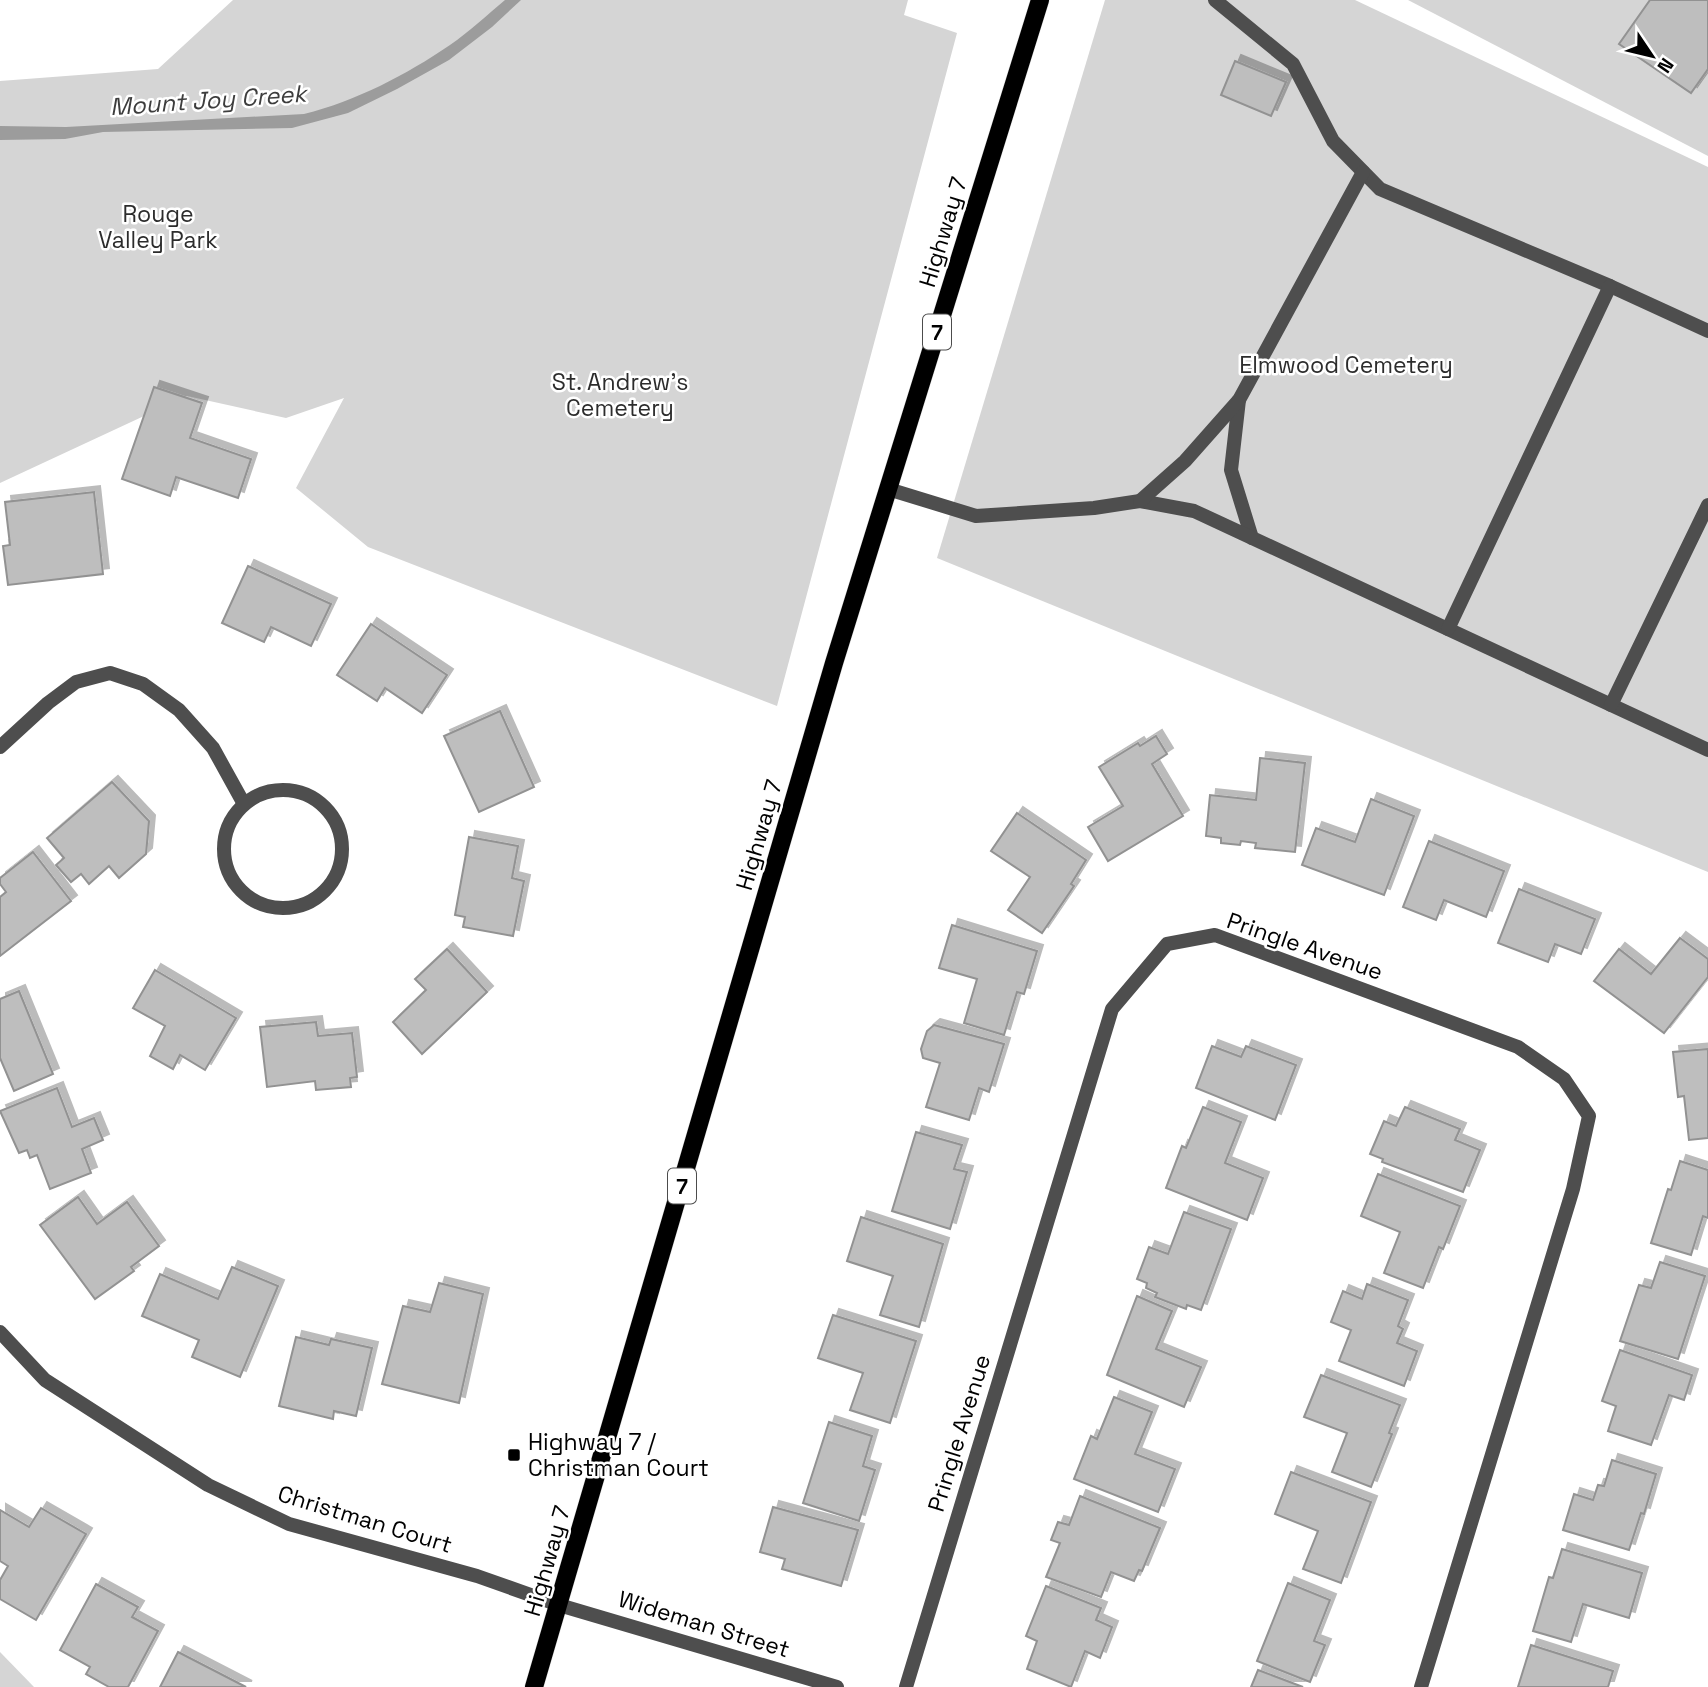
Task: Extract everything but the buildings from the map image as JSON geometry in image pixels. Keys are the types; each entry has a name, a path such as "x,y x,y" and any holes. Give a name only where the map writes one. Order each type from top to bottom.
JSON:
{"main road":[{"name":"Highway 7","path":"534,1687 834,663 1040,0"}],"street":[{"path":"1214,0 1293,64 1333,141 1380,189 1610,286 1708,331"},
{"path":"1140,501 1185,461 1239,400 1363,172"},
{"path":"1448,629 1610,286"},
{"path":"1239,400 1231,470 1252,538"},
{"path":"888,489 976,516 1094,508 1140,501 1194,511 1708,750"},
{"path":"1611,705 1708,505"},
{"path":"0,747 48,702 76,682 110,673 143,684 179,710 213,748 244,804"},
{"path":"288,790 310,796 328,811 340,831 342,854 336,877 321,895 301,906 277,909 256,903 237,888 226,868 223,845 230,822 244,804 264,793 288,790"},
{"name":"Pringle Avenue","path":"906,1687 1112,1009 1167,944 1215,935 1518,1047 1564,1079 1589,1116 1573,1189 1421,1687"},
{"name":"Christman Court","path":"0,1332 45,1380 208,1485 289,1524 477,1576 559,1605"},
{"name":"Wideman Street","path":"559,1605 836,1687"}],"green space":[{"path":"233,0 908,0 904,15 957,33 777,706 368,547 296,488 344,398 286,418 187,396 0,483 0,81 158,69"},
{"name":"Elmwood Cemetery","path":"1105,0 1355,0 1708,167 1708,872 937,558"},
{"path":"1408,0 1708,0 1708,156"},
{"path":"0,1652 34,1687 0,1687"}],"shaded area":[{"path":"505,0 521,0 492,27 449,60 348,113 292,128 103,132 65,139 0,140 0,126 66,127 304,114 323,109 380,86 416,67 457,40"}],"place":[{"name":"Highway 7 / Christman Court","path":"514,1455"}],"water label":[{"name":"Mount Joy Creek","path":"208,100"}],"park label":[{"name":"Rouge Valley Park","path":"158,227"},
{"name":"St. Andrew's Cemetery","path":"620,395"}]}
